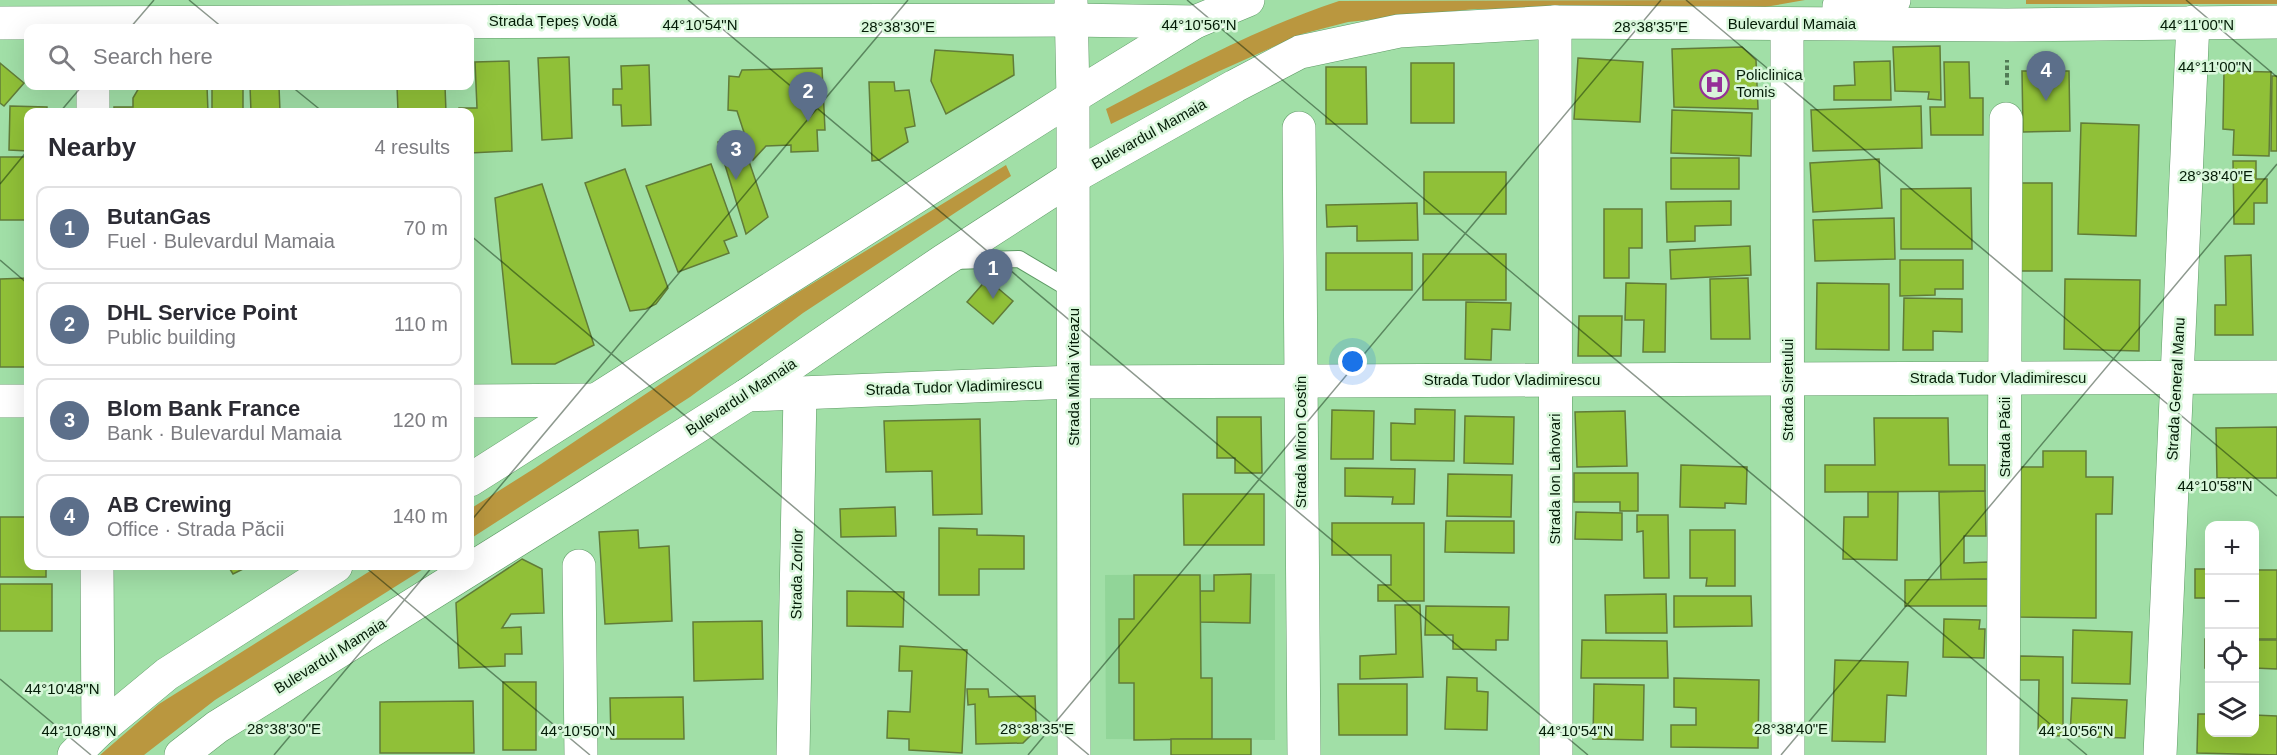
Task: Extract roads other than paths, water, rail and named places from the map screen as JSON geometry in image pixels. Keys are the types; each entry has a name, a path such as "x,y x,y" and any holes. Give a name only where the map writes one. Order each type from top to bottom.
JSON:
{"street":[{"path":"474,477 1073,97 1195,22 1248,0"},
{"path":"1774,24 1828,8 1894,0"},
{"name":"Strada Țepeș Vodă","path":"0,23 92,17 1071,10 1102,19 1195,22"},
{"name":"Strada Mihai Viteazu","path":"1071,10 1074,755"},
{"name":"Bulevardul Mamaia","path":"474,567 747,395 943,261 1072,177 1234,86 1300,52 1399,31 1555,22 1774,24 2277,22"},
{"name":"Strada Ion Lahovari","path":"1555,22 1556,755"},
{"name":"Strada General Manu","path":"2160,755 2193,22"},
{"name":"Strada Siretului","path":"1774,24 1788,379 1788,755"},
{"path":"93,90 93,108"},
{"name":"Strada Păcii","path":"2002,755 2006,119"},
{"name":"Strada Miron Costin","path":"1299,128 1304,755"},
{"name":"Strada Tudor Vladimirescu","path":"747,395 1074,382 2277,377"},
{"name":"Strada Zorilor","path":"793,755 800,393"},
{"path":"474,401 593,400"},
{"path":"0,401 24,401"},
{"path":"579,566 581,755"},
{"path":"97,570 98,731"},
{"path":"74,755 98,731 167,674 330,570"},
{"name":"Bulevardul Mamaia","path":"181,755 217,727 469,570"}],"lane":[{"path":"943,261 1019,259 1073,291"}],"place":[{"name":"Policlinica Tomis","path":"1715,84"},
{"name":"AB Crewing","path":"2046,101"},
{"name":"DHL Service Point","path":"808,122"},
{"name":"Blom Bank France","path":"736,180"},
{"name":"ButanGas","path":"993,299"}]}
